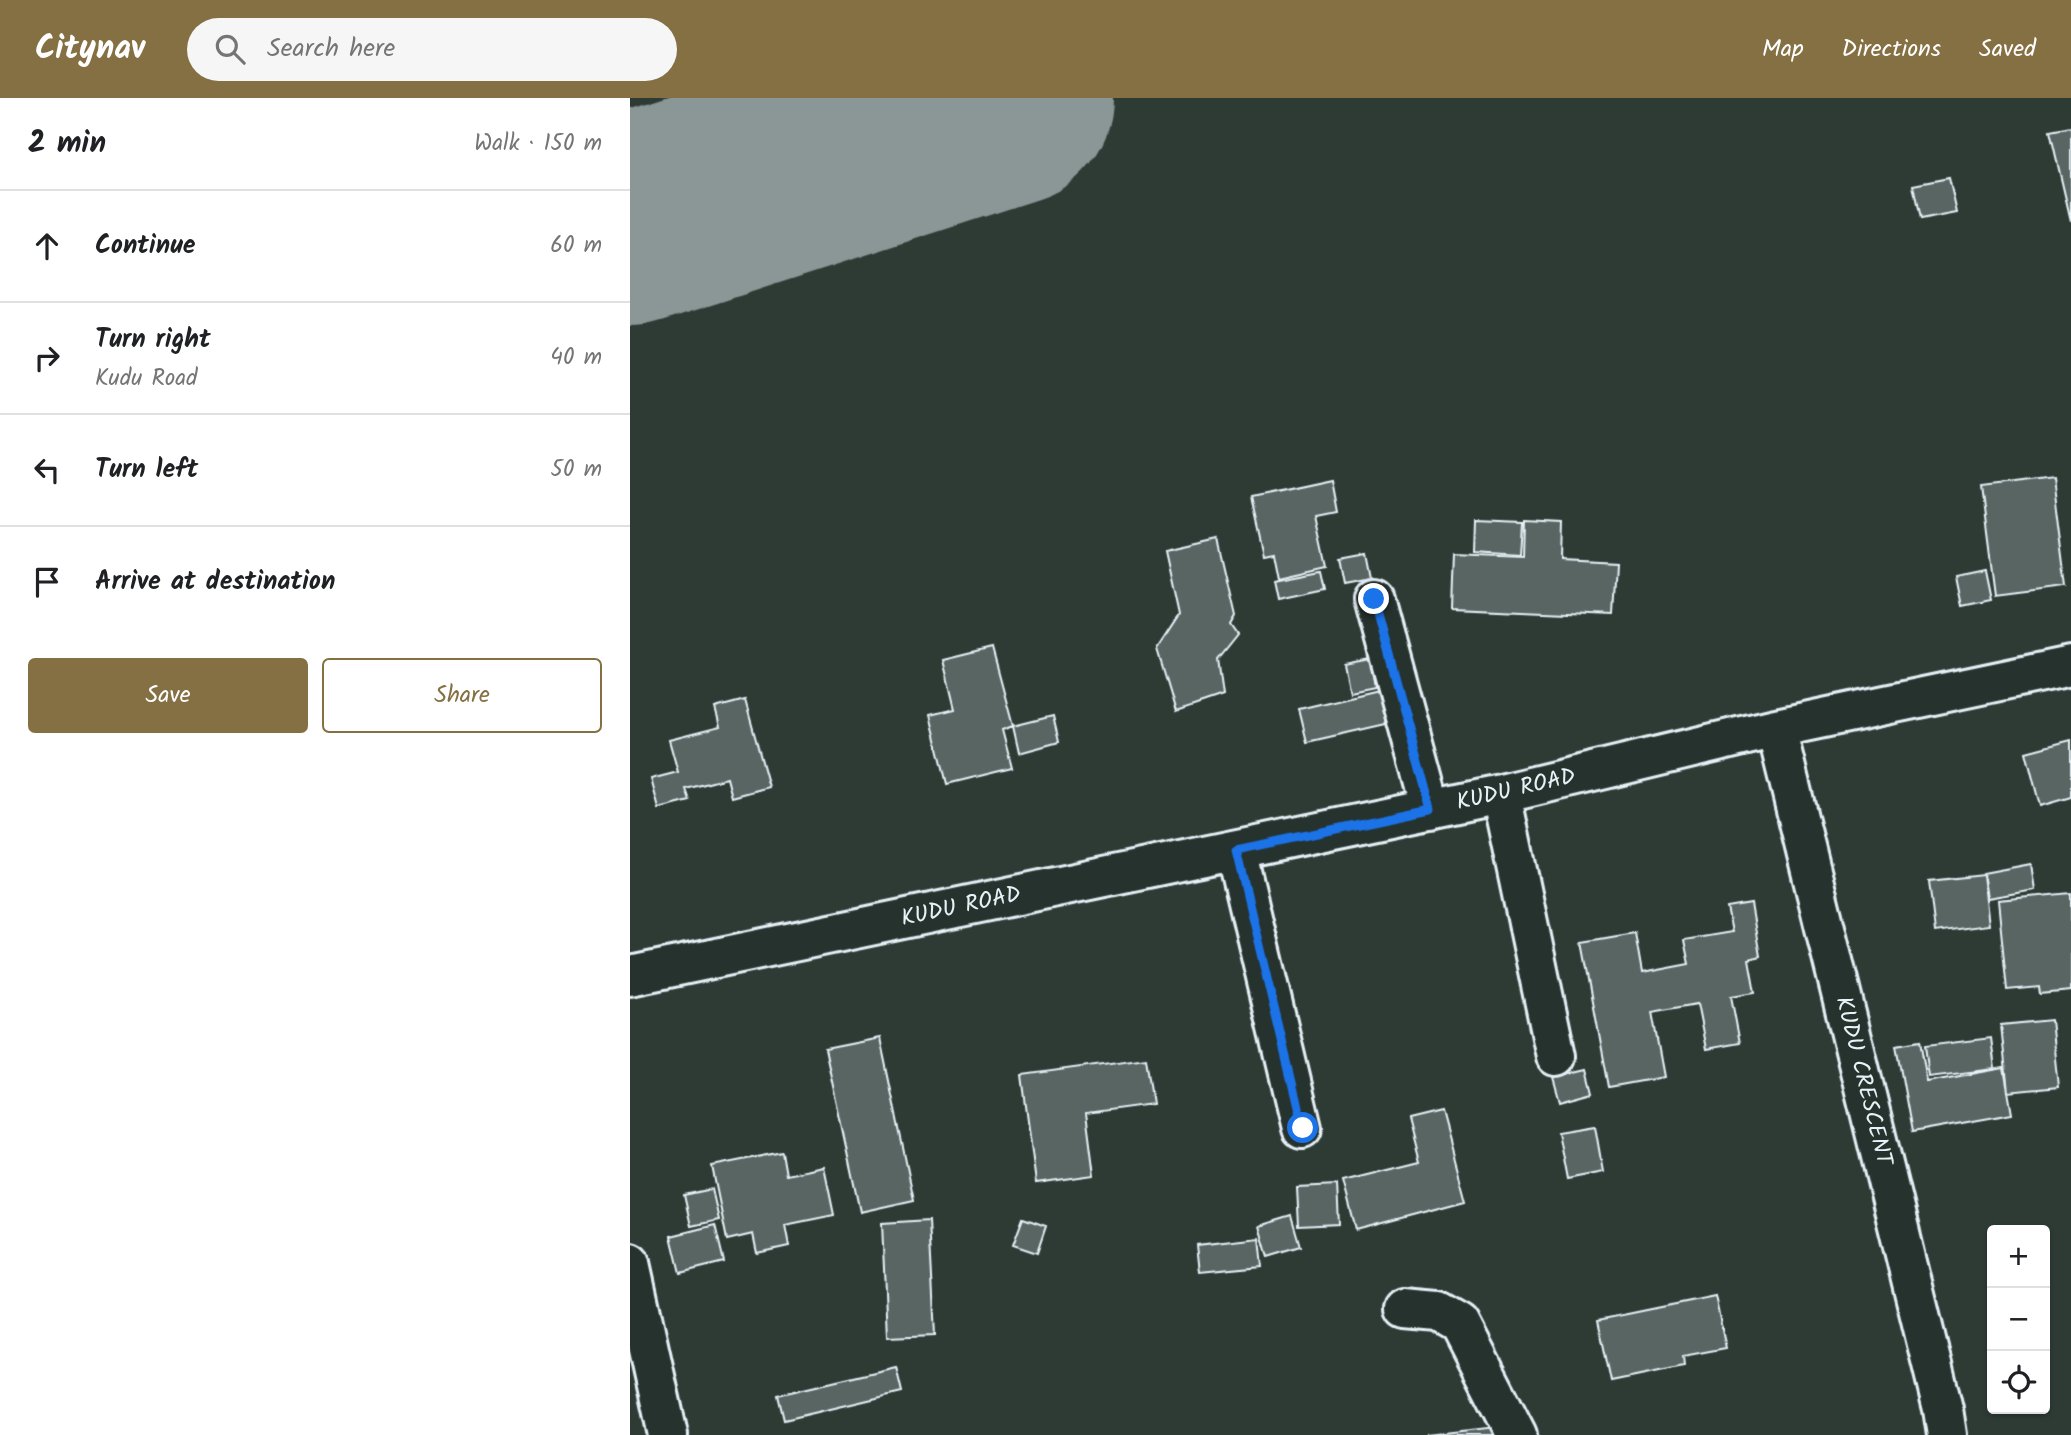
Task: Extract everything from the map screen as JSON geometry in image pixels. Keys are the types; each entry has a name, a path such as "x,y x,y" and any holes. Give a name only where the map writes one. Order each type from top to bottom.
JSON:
{"street":[{"path":"1374,599 1431,809"},
{"name":"KUDU ROAD","path":"630,976 1501,794 1776,728 2071,666"},
{"name":"KUDU CRESCENT","path":"1776,728 1943,1409 1947,1435"},
{"path":"1501,794 1556,1056"},
{"path":"1236,850 1303,1128"},
{"path":"630,1263 668,1435"},
{"path":"1405,1309 1439,1312 1460,1324 1517,1435"}],"building":[{"path":"2071,127 2071,221 2050,131"},
{"path":"1949,178 1957,213 1920,220 1913,185"},
{"path":"2052,478 2066,587 1995,596 1981,487"},
{"path":"1330,480 1336,512 1316,516 1327,566 1279,577 1274,552 1264,554 1251,497"},
{"path":"1476,520 1522,522 1520,555 1475,552"},
{"path":"1524,520 1561,522 1560,559 1616,562 1613,615 1452,608 1454,554 1523,557"},
{"path":"1218,539 1236,616 1231,625 1238,635 1218,660 1223,696 1176,712 1157,649 1179,615 1165,551"},
{"path":"1367,553 1372,578 1345,583 1340,558"},
{"path":"1321,571 1325,589 1278,599 1274,580"},
{"path":"1985,571 1991,600 1962,606 1956,577"},
{"path":"992,648 1013,726 1002,730 1012,768 947,784 930,715 955,709 943,660"},
{"path":"1370,659 1375,687 1350,692 1344,664"},
{"path":"1379,690 1386,724 1307,742 1299,709"},
{"path":"745,700 769,787 732,797 727,778 686,789 690,801 659,809 651,779 678,772 669,740 720,727 715,708"},
{"path":"1053,716 1059,742 1019,753 1013,726"},
{"path":"2071,740 2071,797 2040,806 2026,752"},
{"path":"2031,864 2035,890 1987,898 1983,873"},
{"path":"1983,875 1989,925 1935,932 1929,881"},
{"path":"2071,893 2071,991 2040,994 2039,987 2007,990 1998,900"},
{"path":"1751,904 1760,956 1749,959 1755,992 1731,996 1740,1043 1706,1049 1697,1004 1652,1012 1664,1077 1609,1087 1582,942 1635,933 1642,973 1689,964 1684,940 1732,932 1727,908"},
{"path":"2051,1020 2058,1087 2008,1092 2001,1025"},
{"path":"880,1038 914,1200 860,1212 825,1049"},
{"path":"1991,1038 1995,1069 1929,1077 1925,1046"},
{"path":"1920,1041 1927,1082 2004,1068 2012,1114 1912,1132 1896,1045"},
{"path":"1146,1058 1153,1104 1086,1113 1094,1175 1036,1183 1022,1075"},
{"path":"1587,1069 1593,1093 1560,1102 1553,1077"},
{"path":"1441,1111 1465,1201 1356,1230 1343,1181 1419,1162 1408,1119"},
{"path":"1595,1126 1603,1172 1567,1179 1558,1132"},
{"path":"782,1152 786,1175 824,1167 834,1215 785,1225 789,1246 757,1253 753,1234 727,1240 712,1166"},
{"path":"1337,1185 1339,1224 1299,1226 1297,1187"},
{"path":"712,1189 719,1220 691,1226 684,1195"},
{"path":"1292,1216 1301,1247 1268,1257 1259,1226"},
{"path":"1023,1218 1046,1226 1037,1253 1013,1245"},
{"path":"929,1220 935,1335 887,1337 882,1223"},
{"path":"715,1225 724,1262 680,1273 671,1236"},
{"path":"1259,1238 1262,1266 1200,1272 1197,1245"},
{"path":"1715,1296 1726,1348 1683,1356 1684,1366 1611,1381 1598,1320"},
{"path":"896,1367 902,1392 784,1420 778,1395"},
{"path":"1505,1426 1506,1435 1426,1435"}],"runway":[{"path":"630,220 1007,98"}],"route":[{"path":"1303,1128 1236,850 1431,809 1374,599"}]}
